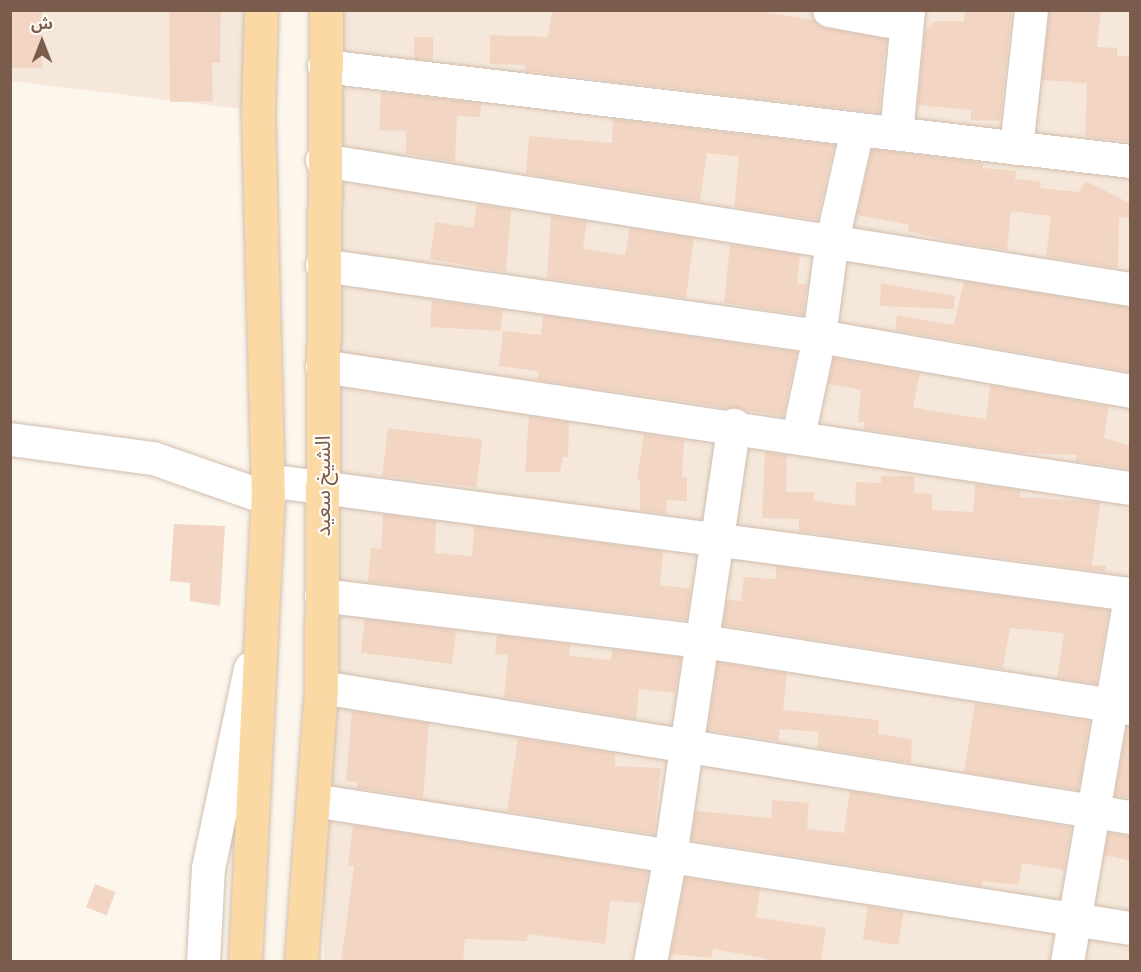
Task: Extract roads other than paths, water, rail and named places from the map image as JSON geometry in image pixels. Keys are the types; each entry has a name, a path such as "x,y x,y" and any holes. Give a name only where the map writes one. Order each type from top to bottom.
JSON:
{"main road":[{"path":"245,962 267,489 258,111 261,10"},
{"name":"الشيخ سعيد","path":"301,962 321,687 324,487 322,160 326,10"}],"street":[{"path":"829,10 907,17 896,134"},
{"path":"1016,148 1031,10"},
{"path":"324,66 1131,161"},
{"path":"798,436 819,336 832,240 857,129"},
{"path":"322,160 1131,289"},
{"path":"322,265 819,336 1131,391"},
{"path":"322,366 734,425 1131,488"},
{"path":"650,962 670,856 734,425"},
{"path":"10,439 153,458 267,489 324,487 717,537 1131,596 1120,707 1092,811 1067,962"},
{"path":"321,595 703,641 1120,707"},
{"path":"203,962 208,868 263,606"},
{"path":"321,687 1131,817"},
{"path":"313,800 1131,928"}]}
